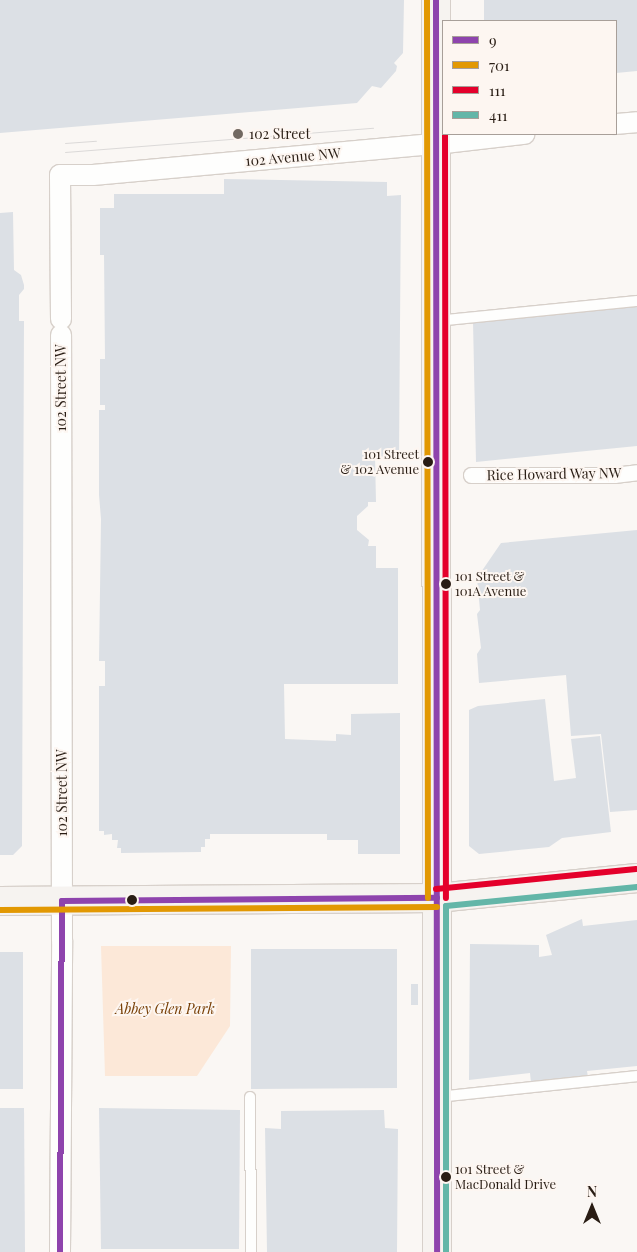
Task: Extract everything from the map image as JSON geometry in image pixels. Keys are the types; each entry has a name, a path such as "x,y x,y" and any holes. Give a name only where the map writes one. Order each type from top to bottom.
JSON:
{"main road":[{"path":"436,0 438,467 437,1252"},
{"path":"0,902 437,898 637,878"}],"street":[{"path":"617,124 637,122"},
{"name":"102 Avenue NW","path":"60,174 93,175 515,135"},
{"name":"102 Street NW","path":"60,174 62,901 60,1252"},
{"name":"Rice Howard Way NW","path":"470,475 614,475 637,472"}],"lane":[{"path":"436,321 637,301"},
{"path":"437,1097 637,1076"},
{"path":"250,1097 251,1252"}],"green space":[{"name":"Abbey Glen Park","path":"101,946 231,946 230,1026 197,1076 105,1076"}],"building":[{"path":"0,0 404,0 403,53 394,63 397,66 396,71 381,88 372,86 357,103 0,133"},
{"path":"484,0 637,0 637,71 617,73 617,20 484,20"},
{"path":"224,179 387,182 387,196 401,195 399,458 375,456 376,502 368,502 368,506 357,516 357,530 369,540 368,546 376,546 376,568 398,568 398,684 284,684 285,739 336,741 336,734 351,735 351,714 400,713 400,854 358,854 358,840 327,840 327,834 210,834 210,839 205,839 205,847 201,847 201,852 121,853 121,848 117,848 118,840 112,840 112,834 104,835 104,831 99,831 99,686 105,686 105,661 99,661 101,519 99,495 99,410 105,410 105,405 100,405 100,359 105,359 104,255 100,255 100,208 114,208 114,194 224,194"},
{"path":"13,212 14,270 21,275 24,285 24,289 19,295 19,321 24,321 22,846 13,855 0,855 0,213"},
{"path":"637,305 637,446 476,462 473,321"},
{"path":"637,530 637,810 610,812 601,734 571,736 566,675 479,683 477,654 481,648 477,614 480,610 477,578 501,543"},
{"path":"545,699 554,781 576,778 571,739 600,736 611,832 562,838 549,847 479,854 469,846 469,710 478,706"},
{"path":"582,919 583,926 637,920 637,1066 587,1071 588,1077 531,1083 530,1073 469,1080 470,944 539,945 539,957 552,955 546,935"},
{"path":"251,949 397,949 397,1088 251,1089"},
{"path":"0,952 23,952 23,1089 0,1089"},
{"path":"411,984 418,984 418,1005 411,1005"},
{"path":"0,1108 24,1108 25,1252 0,1252"},
{"path":"99,1108 240,1110 239,1249 101,1249"},
{"path":"384,1110 385,1128 398,1129 397,1252 267,1252 265,1128 281,1129 281,1111"}],"tram line":[{"path":"65,152 373,128"},
{"path":"65,143 96,141"}],"transit line":[{"name":"701","path":"427,0 428,898"},
{"name":"9","path":"436,0 437,1252"},
{"name":"111","path":"445,135 446,898"},
{"name":"111","path":"436,889 636,869"},
{"name":"411","path":"446,1252 446,906 637,887"},
{"name":"9","path":"60,1252 62,901 437,898"},
{"name":"701","path":"0,910 437,907"}],"place":[{"name":"102 Street","path":"238,134"},
{"name":"101 Street & 102 Avenue","path":"428,462"},
{"name":"101 Street & 101A Avenue","path":"446,584"},
{"name":"101 Street & MacDonald Drive","path":"446,1177"}]}
